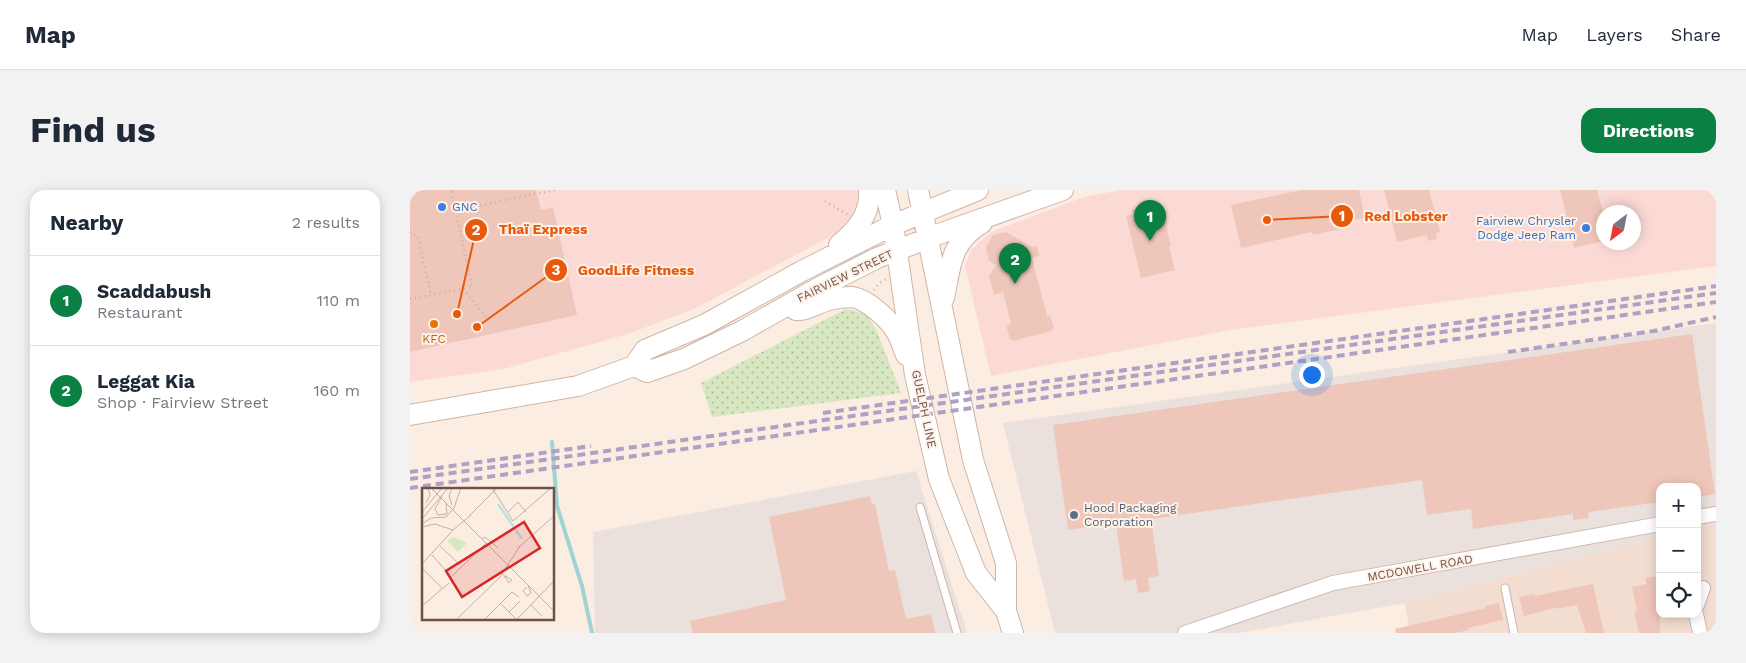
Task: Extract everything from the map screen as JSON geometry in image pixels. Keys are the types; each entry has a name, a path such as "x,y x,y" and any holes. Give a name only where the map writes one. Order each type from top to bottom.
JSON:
{"main road":[{"path":"829,257 839,245 852,235 863,220 867,213 869,190"},
{"name":"GUELPH LINE","path":"885,190 894,225 915,375 939,479 976,573 1006,612"},
{"name":"GUELPH LINE","path":"918,190 973,460 1006,563 1006,612 1013,633"},
{"name":"FAIRVIEW STREET","path":"410,415 578,386 634,366 645,350 704,325 829,257 894,225 978,190"},
{"name":"FAIRVIEW STREET","path":"634,366 647,372 657,370 742,331 818,288 897,250 1063,190"},
{"path":"942,307 953,254 964,238 996,213"},
{"path":"781,309 802,311 816,304 838,298 852,297 866,303 883,316 896,331 915,375"}],"street":[{"path":"1701,517 1716,514"},
{"name":"MCDOWELL ROAD","path":"1185,633 1333,583 1656,525"},
{"path":"1701,593 1703,588"},
{"path":"1697,618 1700,633"}],"lane":[{"path":"920,507 957,633"},
{"path":"1505,588 1514,633"}],"path":[{"path":"410,299 472,287 452,190"},
{"path":"456,211 556,190"},
{"path":"825,201 853,217"},
{"path":"410,232 418,238 432,295"},
{"path":"880,274 882,282"},
{"path":"874,290 886,279"},
{"path":"463,289 486,317"}],"shaded area":[{"path":"410,190 857,190 858,193 857,209 851,221 839,232 694,309 628,334 504,369 410,382"},
{"path":"1121,190 1716,190 1716,266 1230,330 991,376 965,266 971,250 991,232 1084,197"},
{"path":"1716,323 1716,523 1701,527 1701,483 1656,483 1656,538 1405,603 1238,633 1055,633 1003,423"},
{"path":"916,471 967,633 595,633 593,532"},
{"path":"1716,523 1716,633 1410,633 1405,603 1656,538 1656,618 1701,618 1701,527"}],"green space":[{"path":"846,309 866,314 876,329 901,393 712,417 701,383"}],"building":[{"path":"410,190 536,190 541,210 553,207 577,315 410,352"},
{"path":"1302,190 1359,190 1365,218 1352,220 1353,225 1346,228 1313,235 1312,232 1241,248 1231,205"},
{"path":"1384,190 1429,190 1440,232 1436,233 1437,239 1428,241 1427,235 1397,242"},
{"name":"Fairview Chrysler Dodge Jeep Ram","path":"1560,190 1597,190 1601,205 1596,205 1596,243 1574,248"},
{"path":"1155,204 1157,209 1162,207 1175,270 1141,278 1126,216 1133,214 1131,210"},
{"path":"1006,232 1033,247 1037,246 1039,256 1032,258 1047,316 1050,315 1054,328 1052,331 1012,341 1006,325 1011,324 1003,292 994,295 989,276 996,265 989,261 986,247 993,235"},
{"path":"1692,334 1715,494 1701,496 1701,483 1656,483 1656,503 1588,512 1589,518 1573,520 1573,514 1473,529 1471,509 1427,515 1422,480 1151,519 1159,576 1148,578 1150,591 1138,593 1136,579 1124,581 1116,523 1068,530 1053,425"},
{"path":"870,496 872,504 875,504 889,571 895,570 906,619 931,614 935,633 693,633 690,621 786,600 769,517"},
{"path":"1656,577 1656,618 1660,618 1660,633 1639,633 1634,612 1637,611 1632,587 1647,584 1645,578"},
{"path":"1593,584 1604,633 1586,633 1577,605 1557,609 1557,607 1524,616 1519,597 1534,594 1535,596"},
{"path":"1499,603 1503,620 1468,628 1469,630 1454,633 1396,633 1395,629 1486,608 1485,606"}],"waterway":[{"path":"552,442 557,506 582,586 592,633"}],"railway":[{"path":"823,413 1716,286"},
{"path":"410,479 1716,293"},
{"path":"410,488 1716,302"},
{"path":"1508,352 1654,331 1716,317"},
{"path":"410,472 591,446"}],"place":[{"name":"GNC","path":"442,207"},
{"name":"Red Lobster","path":"1267,220"},
{"name":"Fairview Chrysler Dodge Jeep Ram","path":"1586,228"},
{"name":"Scaddabush","path":"1150,241"},
{"name":"Leggat Kia","path":"1015,284"},
{"name":"Thaï Express","path":"457,314"},
{"name":"KFC","path":"434,324"},
{"name":"GoodLife Fitness","path":"477,327"},
{"name":"Hood Packaging Corporation","path":"1074,515"}]}
